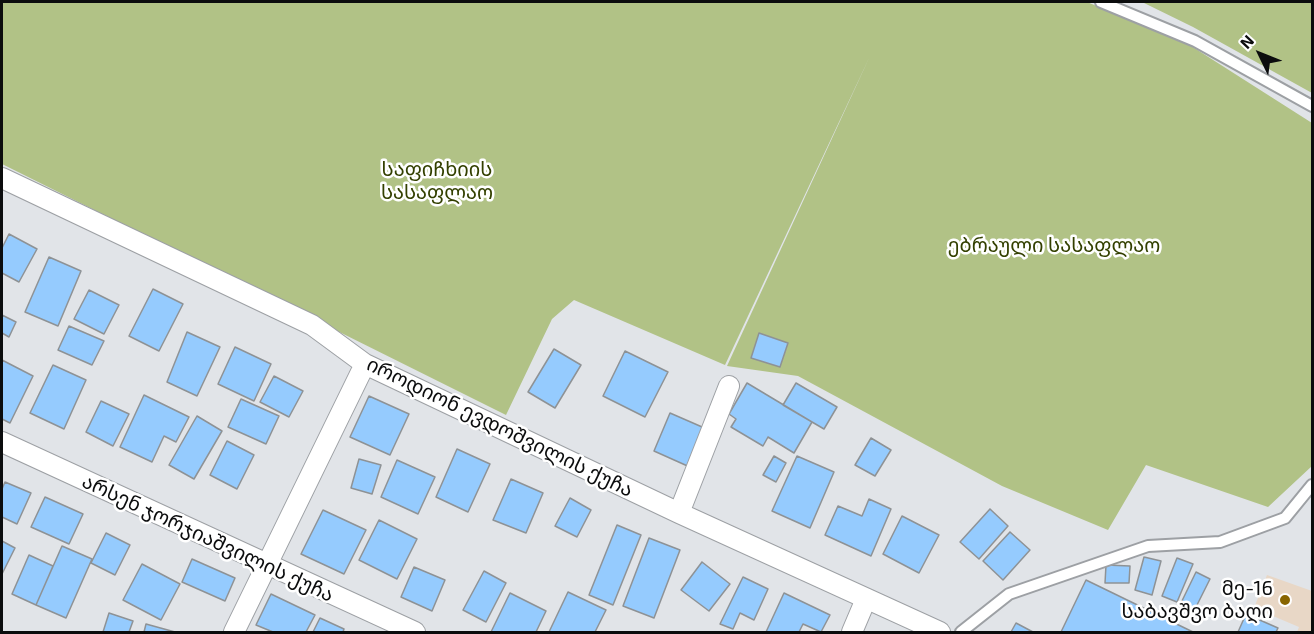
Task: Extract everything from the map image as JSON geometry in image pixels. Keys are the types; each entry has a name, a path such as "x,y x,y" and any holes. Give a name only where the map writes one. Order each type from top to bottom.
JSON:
{"street":[{"name":"იროდიონ ევდოშვილის ქუჩა","path":"2,178 312,325 365,364 679,513 940,633"},
{"path":"234,633 365,364"},
{"path":"679,513 729,386"},
{"name":"არსენ ჯორჯიაშვილის ქუჩა","path":"2,442 415,633"},
{"path":"852,633 866,599"}],"lane":[{"path":"1101,2 1195,41 1312,106"},
{"path":"961,633 1009,594 1148,546 1220,542 1285,518 1312,485"}],"shaded area":[{"name":"მე-16 საბავშვო ბაღი","path":"1267,575 1312,591 1312,632 1297,632 1299,627 1254,608"}],"green space":[{"path":"2,2 1087,2 1188,44 1312,123 1312,466 1268,507 1146,465 1108,530 1002,486 798,376 727,366 870,56 725,365 574,300 552,319 506,415 2,164"},
{"path":"1142,2 1312,2 1312,93 1193,27"}],"building":[{"path":"9,234 37,249 19,282 2,273 2,248"},
{"path":"49,257 81,271 58,326 25,312"},
{"path":"153,289 183,304 159,351 129,336"},
{"path":"89,290 119,305 104,334 74,319"},
{"path":"2,315 16,322 9,337 2,333"},
{"path":"69,326 104,341 92,365 58,350"},
{"path":"187,332 220,347 197,396 167,382"},
{"path":"759,333 788,343 780,367 751,358"},
{"path":"235,347 271,364 254,401 218,384"},
{"path":"554,349 581,365 555,408 528,392"},
{"path":"625,351 668,372 645,417 603,396"},
{"path":"2,360 33,376 10,423 2,419"},
{"path":"53,365 86,380 64,429 30,413"},
{"path":"274,376 303,391 289,417 260,402"},
{"path":"747,383 812,422 794,453 768,437 763,446 731,427 736,419 729,414"},
{"path":"796,383 837,407 824,429 783,405"},
{"path":"144,395 189,417 176,442 164,436 152,462 120,447"},
{"path":"369,396 409,414 390,455 350,437"},
{"path":"241,399 279,416 266,444 228,427"},
{"path":"101,401 129,414 113,446 86,432"},
{"path":"670,413 709,430 692,468 654,451"},
{"path":"197,416 222,431 194,479 169,465"},
{"path":"871,438 891,450 875,476 855,465"},
{"path":"227,441 254,455 237,489 210,475"},
{"path":"457,449 490,464 468,512 436,497"},
{"path":"774,456 786,463 776,482 763,475"},
{"path":"797,456 834,472 810,528 772,511"},
{"path":"359,459 381,465 372,494 351,488"},
{"path":"397,460 435,477 418,514 381,497"},
{"path":"511,479 543,493 526,533 493,520"},
{"path":"5,482 31,493 17,524 2,517 2,489"},
{"path":"45,497 83,514 69,544 31,527"},
{"path":"570,498 591,510 577,537 555,526"},
{"path":"869,499 891,509 871,556 825,535 838,506 862,516"},
{"path":"990,509 1008,526 979,559 960,542"},
{"path":"323,510 366,530 344,574 301,554"},
{"path":"902,516 939,535 919,573 883,554"},
{"path":"379,520 417,539 397,579 359,560"},
{"path":"617,525 641,535 613,605 589,595"},
{"path":"1010,532 1030,550 1003,580 983,561"},
{"path":"106,533 130,545 115,575 91,563"},
{"path":"649,538 680,550 654,618 623,606"},
{"path":"2,541 15,548 2,574"},
{"path":"62,546 92,559 66,618 36,605"},
{"path":"29,555 53,566 36,605 12,594"},
{"path":"1144,557 1161,561 1152,595 1135,590"},
{"path":"1177,558 1193,564 1177,602 1162,596"},
{"path":"192,559 235,578 225,601 182,582"},
{"path":"702,562 730,584 709,611 681,590"},
{"path":"142,564 180,584 161,620 123,600"},
{"path":"1106,565 1130,566 1129,583 1105,583"},
{"path":"414,567 445,580 432,611 401,597"},
{"path":"484,571 506,583 486,622 463,610"},
{"path":"1196,572 1210,579 1193,613 1179,607"},
{"path":"743,577 768,589 754,620 740,613 733,629 720,624"},
{"path":"1086,580 1193,632 1061,632"},
{"path":"568,592 606,610 595,632 549,632"},
{"path":"510,593 546,611 536,632 491,632"},
{"path":"784,593 830,615 821,632 803,624 799,632 766,632"},
{"path":"271,594 315,615 306,632 273,632 256,625"},
{"path":"109,613 133,621 129,632 103,632"},
{"path":"1246,614 1278,628 1276,632 1238,632"},
{"path":"320,618 344,629 343,632 313,632"},
{"path":"1016,623 1033,632 1011,632"},
{"path":"146,624 175,632 144,632"}],"place":[{"name":"მე-16 საბავშვო ბაღი","path":"1285,600"}],"park label":[{"name":"საფიჩხიის სასაფლაო","path":"437,180"},
{"name":"ებრაული სასაფლაო","path":"1054,245"}]}
